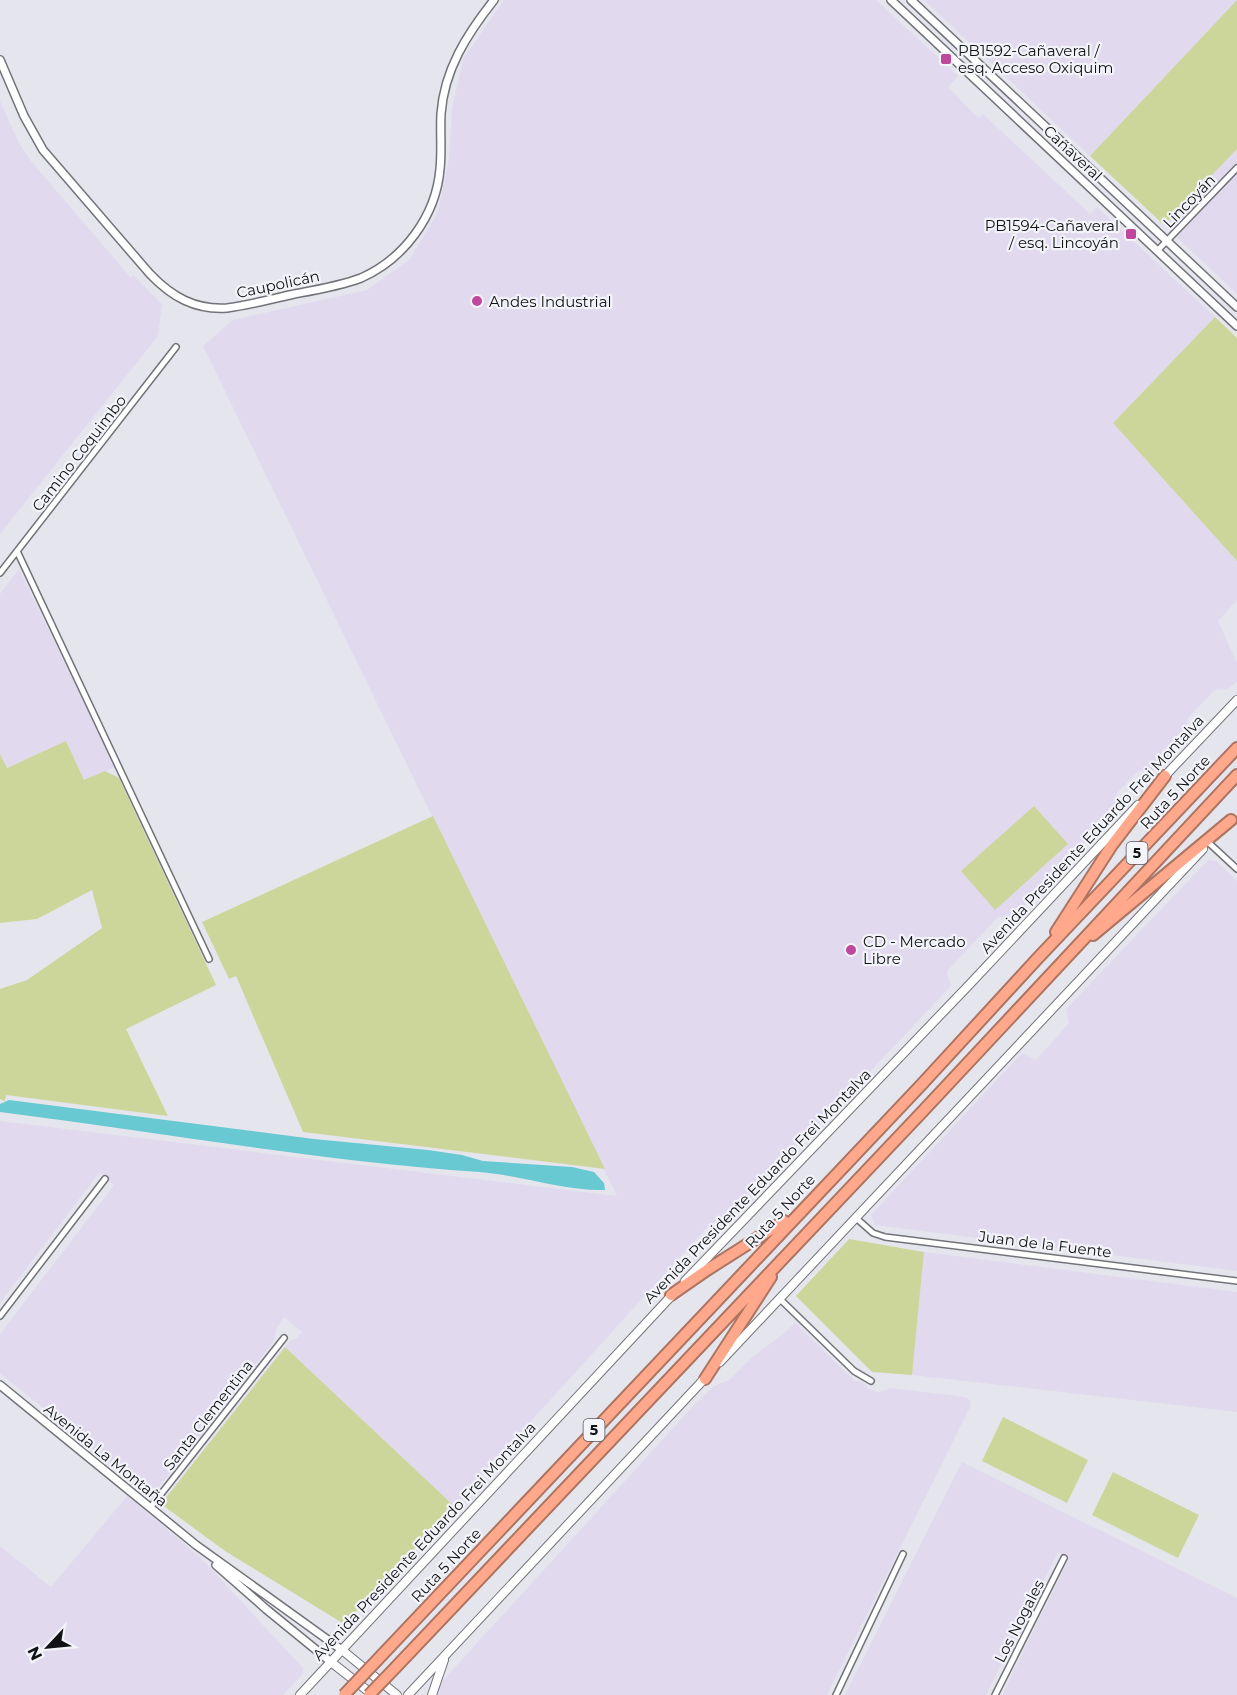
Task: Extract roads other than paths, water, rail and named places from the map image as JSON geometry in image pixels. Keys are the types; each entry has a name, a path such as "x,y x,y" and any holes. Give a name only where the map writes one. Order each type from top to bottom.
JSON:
{"highway":[{"name":"Ruta 5 Norte","path":"344,1695 1237,748"},
{"name":"5","path":"371,1695 923,1112 1237,775"},
{"path":"1037,959 1101,862 1165,776"},
{"path":"1065,957 1115,918 1234,816"},
{"path":"671,1295 806,1205"},
{"path":"705,1378 780,1261"}],"main road":[{"name":"Avenida Presidente Eduardo Frei Montalva","path":"300,1695 671,1295 1237,700"},
{"path":"408,1695 1234,816"},
{"name":"Avenida La Montaña","path":"342,1650 397,1695"},
{"path":"432,1695 447,1654"},
{"name":"Avenida La Montaña","path":"331,1662 371,1695"}],"street":[{"name":"Caupolicán","path":"0,60 24,117 44,150 150,274 168,292 185,302 208,308 227,308 351,281 390,261 410,241 426,217 438,184 441,160 441,113 449,72 465,40 494,0"},
{"name":"Cañaveral","path":"891,0 1237,326"},
{"name":"Cañaveral","path":"911,0 1237,307"},
{"name":"Lincoyán","path":"1157,251 1237,168"},
{"name":"Camino Coquimbo","path":"0,573 176,347"},
{"path":"17,551 209,959"},
{"path":"1209,843 1237,869"},
{"path":"0,1316 105,1179"},
{"name":"Juan de la Fuente","path":"856,1218 873,1233 885,1237 1237,1281"},
{"path":"780,1299 854,1371 871,1381"},
{"name":"Santa Clementina","path":"150,1508 284,1338"},
{"name":"Avenida La Montaña","path":"0,1385 196,1545 342,1650"},
{"name":"Avenida La Montaña","path":"196,1545 246,1592 331,1662"},
{"path":"836,1695 903,1554"},
{"name":"Los Nogales","path":"995,1695 1064,1558"}],"water":[{"path":"9,1100 314,1139 428,1150 483,1161 572,1167 594,1172 604,1183 605,1190 574,1188 495,1174 359,1161 0,1112 0,1104"}],"place":[{"name":"PB1592-Cañaveral / esq. Acceso Oxiquim","path":"946,59"},
{"name":"PB1594-Cañaveral / esq. Lincoyán","path":"1131,234"},
{"name":"Andes Industrial","path":"477,301"},
{"name":"CD - Mercado Libre","path":"851,950"}]}
